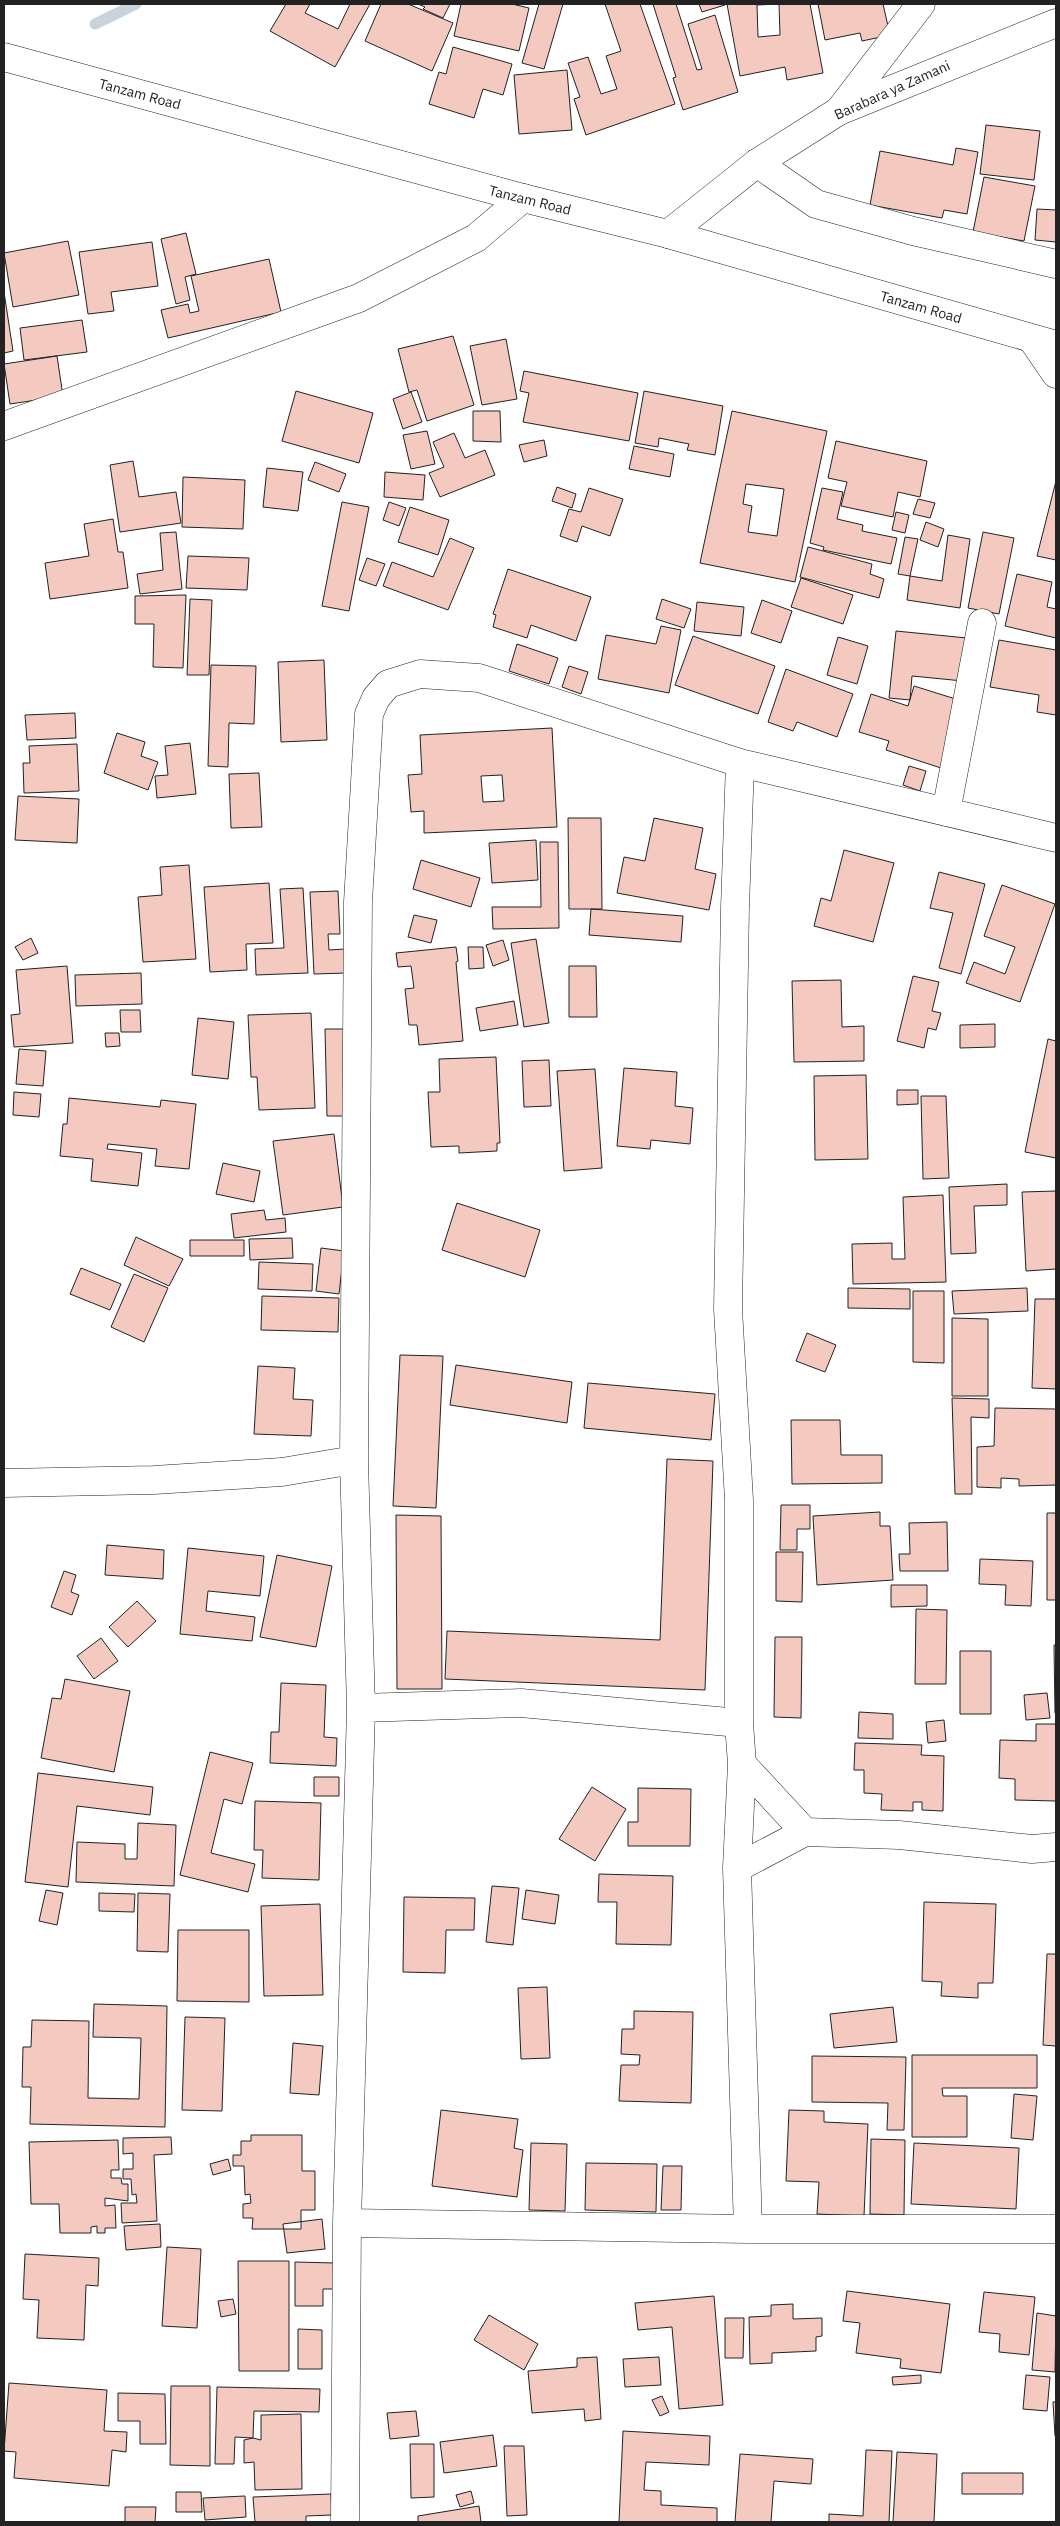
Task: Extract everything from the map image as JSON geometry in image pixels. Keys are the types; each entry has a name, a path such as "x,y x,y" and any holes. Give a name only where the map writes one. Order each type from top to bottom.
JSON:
{"main road":[{"path":"839,112 921,4"},
{"name":"Barabara ya Zamani","path":"668,234 757,163 839,112 1056,23"},
{"name":"Tanzam Road","path":"4,57 522,198 668,234 1044,342"},
{"path":"757,163 816,204 913,231 1056,264"},
{"path":"4,426 359,298 476,238 522,198"},
{"path":"1044,342 1056,374"},
{"path":"946,812 982,623"},
{"path":"345,2522 347,2223 361,1708 354,1460 358,902 370,714 376,698 388,684 420,674 479,678 740,763 1056,838"},
{"path":"740,763 735,908 728,1308 740,1500 739,1723 742,1764 737,1868 748,2229"},
{"path":"4,1483 154,1480 282,1472 354,1460"},
{"path":"361,1708 521,1703 739,1723"},
{"path":"742,1764 805,1832"},
{"path":"737,1868 805,1832 899,1835 1032,1849 1056,1848"},
{"path":"347,2223 748,2229 1056,2229"}],"building":[{"path":"286,4 310,4 305,13 338,29 350,4 370,4 335,67 270,31"},
{"path":"381,4 408,4 453,23 432,71 365,41"},
{"path":"418,4 450,4 443,18 423,9 425,7"},
{"path":"461,4 512,4 529,8 519,51 454,36"},
{"path":"539,4 563,4 544,69 522,63"},
{"path":"605,4 640,4 675,104 586,135 574,99 580,97 568,63 588,57 601,94 617,89 606,56 621,51"},
{"path":"653,4 676,4 697,70 702,69 688,24 715,15 738,92 683,110 673,78 676,77"},
{"path":"699,4 724,4 725,5 702,12"},
{"path":"727,4 779,4 810,4 823,73 787,80 785,67 740,76","holes":["779,4 780,35 758,37 757,5"]},
{"path":"818,4 883,4 890,35 862,41 860,33 825,40"},
{"path":"453,47 512,64 503,95 483,89 474,118 429,104 439,72 446,74"},
{"path":"567,70 572,130 519,134 514,75"},
{"path":"986,125 1040,131 1034,180 980,174"},
{"path":"956,148 978,152 967,214 944,210 942,218 870,205 880,151 953,165"},
{"path":"984,177 1035,186 1024,241 973,232"},
{"path":"1037,209 1056,210 1056,242 1035,240"},
{"path":"186,233 196,274 185,277 190,300 176,304 161,239"},
{"path":"68,241 79,295 13,307 4,253"},
{"path":"152,242 158,286 111,292 114,311 88,314 79,252"},
{"path":"269,259 281,312 168,338 161,310 188,304 190,313 199,311 191,276"},
{"path":"4,292 13,351 4,353"},
{"path":"82,320 87,352 24,360 20,328"},
{"path":"453,336 474,405 427,421 417,390 409,392 398,349"},
{"path":"506,339 517,399 482,405 470,346"},
{"path":"57,356 63,396 10,404 4,364"},
{"path":"524,371 638,393 629,441 523,422 529,393 520,391"},
{"path":"296,391 373,413 359,463 282,441"},
{"path":"644,391 723,406 715,455 687,450 689,444 659,438 658,447 635,443"},
{"path":"411,392 422,422 403,429 393,399"},
{"path":"473,411 500,411 501,442 473,441"},
{"path":"732,411 827,431 795,582 700,563","holes":["746,484 784,489 777,536 748,532 752,506 743,504"]},
{"path":"427,431 435,464 411,469 403,435"},
{"path":"454,433 465,458 485,450 495,475 440,497 429,473 444,467 433,442"},
{"path":"544,440 547,456 524,462 519,445"},
{"path":"836,441 927,461 920,497 898,492 893,517 841,506 847,482 828,478"},
{"path":"634,446 674,454 670,477 629,469"},
{"path":"133,461 139,497 176,492 181,523 120,532 110,465"},
{"path":"315,462 346,474 339,492 308,480"},
{"path":"267,468 303,472 298,511 263,507"},
{"path":"385,472 425,475 423,500 384,497"},
{"path":"183,477 245,480 243,529 182,527"},
{"path":"1056,481 1056,560 1037,556"},
{"path":"557,487 576,494 572,508 552,501"},
{"path":"589,488 623,499 610,536 582,526 577,542 560,536 569,509 581,512"},
{"path":"822,488 843,492 837,519 863,525 862,531 897,538 891,564 823,550 824,547 810,543"},
{"path":"918,499 935,503 930,518 913,514"},
{"path":"342,502 369,507 349,611 322,606"},
{"path":"389,502 406,508 399,526 383,520"},
{"path":"410,507 449,520 438,555 398,542"},
{"path":"896,512 909,515 905,533 892,530"},
{"path":"113,519 118,552 123,552 128,588 50,599 45,563 89,556 84,524"},
{"path":"926,522 944,529 938,547 920,540"},
{"path":"176,532 182,589 140,594 137,574 163,570 160,533"},
{"path":"983,532 1014,538 999,614 968,608"},
{"path":"948,535 970,539 960,608 907,600 910,576 942,581"},
{"path":"905,537 918,539 910,576 898,574"},
{"path":"450,538 474,548 448,610 383,586 392,562 433,577"},
{"path":"808,547 872,564 870,574 884,579 879,598 800,577"},
{"path":"188,556 249,558 247,590 186,588"},
{"path":"367,558 385,564 376,586 359,580"},
{"path":"508,569 591,597 576,641 531,625 527,638 493,627 496,615 493,614"},
{"path":"1017,574 1052,582 1047,607 1056,609 1056,638 1005,626"},
{"path":"801,578 853,595 843,624 791,607"},
{"path":"186,595 183,668 153,667 154,624 135,624 135,596"},
{"path":"190,599 212,600 209,675 187,675"},
{"path":"662,599 691,609 684,628 656,619"},
{"path":"762,600 792,611 781,643 751,633"},
{"path":"697,602 744,607 741,636 694,631"},
{"path":"661,626 681,630 669,693 598,679 606,635 656,644"},
{"path":"896,631 967,638 963,681 912,676 910,700 889,698"},
{"path":"693,636 775,666 758,714 675,685"},
{"path":"838,637 868,646 857,684 827,675"},
{"path":"999,640 1056,650 1056,715 1037,712 1039,695 990,687"},
{"path":"517,644 558,658 549,684 509,671"},
{"path":"324,660 327,740 281,742 278,662"},
{"path":"211,665 256,666 254,724 229,723 228,767 208,766"},
{"path":"569,666 588,672 581,694 562,687"},
{"path":"786,669 853,694 837,737 797,722 793,731 768,722"},
{"path":"914,686 962,701 941,768 886,750 889,741 859,732 871,694 908,706"},
{"path":"75,713 76,738 27,740 25,715"},
{"path":"552,728 557,827 424,833 424,811 411,812 408,775 422,774 420,735","holes":["502,775 504,801 483,802 481,776"]},
{"path":"117,733 145,742 141,756 158,762 148,790 104,773"},
{"path":"190,743 196,794 157,798 155,776 168,775 165,746"},
{"path":"77,744 79,791 24,793 23,763 30,763 29,746"},
{"path":"909,766 926,771 920,791 903,785"},
{"path":"259,773 262,827 231,828 229,774"},
{"path":"18,796 79,799 77,843 15,840"},
{"path":"568,818 601,818 602,909 569,909"},
{"path":"654,818 703,828 695,869 716,874 709,910 617,893 624,857 645,861"},
{"path":"536,840 538,880 492,883 489,843"},
{"path":"540,842 558,842 559,928 493,929 492,907 541,907"},
{"path":"844,850 894,863 873,942 814,926 821,898 831,901"},
{"path":"421,860 480,878 471,907 413,889"},
{"path":"189,865 196,959 143,962 138,897 162,895 160,867"},
{"path":"939,872 985,884 961,974 939,968 953,913 930,908"},
{"path":"269,883 273,943 246,944 247,970 210,972 204,887"},
{"path":"1002,885 1055,904 1020,1002 966,983 974,962 1005,974 1015,947 984,936"},
{"path":"303,888 308,973 256,975 255,949 284,948 280,889"},
{"path":"338,891 340,934 328,934 329,950 345,949 347,973 314,974 310,892"},
{"path":"591,909 683,916 681,942 589,935"},
{"path":"414,915 437,920 431,943 408,937"},
{"path":"31,938 38,953 23,960 15,947"},
{"path":"536,939 549,1023 524,1027 511,943"},
{"path":"503,940 509,960 493,966 486,945"},
{"path":"456,947 463,1041 419,1045 417,1025 409,1025 405,989 414,988 411,966 398,967 396,953"},
{"path":"468,947 483,947 484,968 469,969"},
{"path":"67,966 73,1043 14,1047 11,1015 20,1014 16,970"},
{"path":"569,966 596,966 597,1017 569,1017"},
{"path":"141,973 142,1004 76,1006 75,975"},
{"path":"913,976 939,982 932,1011 941,1013 936,1030 928,1028 924,1048 897,1041"},
{"path":"841,980 842,1027 864,1026 864,1061 794,1062 792,981"},
{"path":"514,1001 518,1025 480,1031 476,1008"},
{"path":"120,1010 140,1010 141,1032 121,1032"},
{"path":"311,1013 315,1108 259,1110 257,1077 251,1077 248,1015"},
{"path":"198,1018 234,1022 228,1079 192,1075"},
{"path":"995,1024 995,1047 960,1048 960,1025"},
{"path":"325,1029 345,1029 347,1116 327,1116"},
{"path":"105,1033 119,1033 120,1046 106,1047"},
{"path":"1048,1039 1056,1041 1056,1158 1025,1152"},
{"path":"19,1049 46,1051 43,1086 16,1084"},
{"path":"496,1057 500,1143 497,1143 497,1151 459,1153 459,1146 431,1147 428,1092 440,1092 439,1059"},
{"path":"549,1060 551,1106 524,1107 522,1061"},
{"path":"624,1068 677,1072 675,1106 693,1108 690,1144 651,1140 650,1149 617,1146"},
{"path":"595,1069 602,1168 564,1171 557,1071"},
{"path":"866,1075 868,1159 815,1160 814,1076"},
{"path":"897,1090 918,1090 918,1104 897,1105"},
{"path":"14,1092 41,1094 39,1117 13,1115"},
{"path":"921,1096 946,1096 949,1178 923,1179"},
{"path":"69,1098 160,1107 161,1100 196,1104 189,1169 155,1166 157,1149 108,1144 107,1149 142,1153 138,1186 91,1181 93,1159 60,1156 63,1124 67,1124"},
{"path":"334,1134 343,1207 283,1215 273,1141"},
{"path":"223,1163 260,1171 254,1202 216,1194"},
{"path":"1007,1184 1007,1205 974,1206 976,1253 951,1254 949,1187"},
{"path":"1056,1191 1056,1269 1026,1271 1022,1192"},
{"path":"943,1195 946,1282 853,1284 852,1244 892,1243 892,1259 905,1259 903,1197"},
{"path":"457,1203 540,1230 525,1277 442,1250"},
{"path":"264,1210 266,1220 285,1218 286,1232 234,1238 231,1214"},
{"path":"136,1237 183,1259 169,1286 124,1265"},
{"path":"292,1238 293,1258 250,1260 249,1239"},
{"path":"190,1240 244,1240 244,1256 190,1256"},
{"path":"321,1248 344,1251 339,1294 316,1291"},
{"path":"259,1262 313,1264 312,1291 258,1289"},
{"path":"81,1268 121,1284 110,1310 70,1294"},
{"path":"134,1274 168,1288 144,1342 111,1327"},
{"path":"848,1288 910,1289 910,1309 848,1308"},
{"path":"1027,1288 1028,1311 954,1314 952,1291"},
{"path":"913,1291 944,1291 944,1363 913,1362"},
{"path":"262,1296 339,1298 338,1332 261,1330"},
{"path":"1035,1299 1056,1299 1056,1389 1032,1388"},
{"path":"952,1318 988,1319 988,1396 952,1396"},
{"path":"807,1333 836,1345 825,1372 796,1361"},
{"path":"400,1355 443,1356 436,1508 393,1506"},
{"path":"456,1365 572,1382 567,1423 450,1405"},
{"path":"258,1366 295,1368 293,1399 313,1400 311,1436 254,1434"},
{"path":"588,1383 715,1394 711,1440 584,1428"},
{"path":"952,1398 989,1399 989,1418 971,1417 972,1494 955,1494"},
{"path":"995,1408 1056,1409 1056,1485 1019,1486 1019,1479 1001,1478 1001,1488 977,1487 977,1447 994,1446"},
{"path":"791,1420 840,1420 841,1455 882,1455 882,1483 792,1484"},
{"path":"667,1459 713,1461 705,1690 445,1679 447,1631 660,1640"},
{"path":"781,1505 810,1505 810,1529 797,1529 797,1550 780,1550"},
{"path":"880,1512 880,1526 890,1526 893,1580 817,1585 813,1516"},
{"path":"1047,1513 1056,1513 1056,1600 1047,1600"},
{"path":"396,1515 441,1516 442,1689 397,1689"},
{"path":"947,1522 948,1571 900,1571 899,1554 910,1554 909,1523"},
{"path":"107,1545 164,1550 163,1579 105,1575"},
{"path":"188,1548 264,1556 260,1596 208,1591 206,1611 255,1617 252,1641 180,1634"},
{"path":"776,1552 803,1552 802,1602 776,1601"},
{"path":"277,1555 332,1566 316,1647 260,1637"},
{"path":"980,1559 1033,1561 1031,1606 1005,1605 1006,1585 979,1584"},
{"path":"64,1571 76,1575 71,1592 79,1595 72,1615 51,1607"},
{"path":"891,1585 927,1585 927,1606 891,1607"},
{"path":"137,1601 156,1621 128,1647 109,1627"},
{"path":"916,1609 947,1610 946,1684 915,1684"},
{"path":"775,1637 802,1637 801,1718 774,1717"},
{"path":"101,1638 118,1661 94,1679 77,1656"},
{"path":"1054,1645 1056,1645 1056,1713 1055,1713"},
{"path":"960,1651 991,1651 991,1714 960,1714"},
{"path":"65,1679 130,1691 114,1772 41,1758 52,1698 61,1699"},
{"path":"281,1683 326,1685 324,1737 337,1738 336,1766 270,1763 271,1732 279,1732"},
{"path":"1047,1693 1050,1718 1026,1720 1024,1695"},
{"path":"859,1712 893,1714 893,1739 858,1738"},
{"path":"944,1720 946,1741 928,1743 926,1722"},
{"path":"1036,1724 1056,1724 1056,1801 1015,1800 1015,1779 999,1778 1000,1740 1036,1741"},
{"path":"855,1743 922,1745 921,1755 944,1756 943,1811 922,1810 922,1802 913,1802 913,1811 881,1810 882,1794 864,1793 864,1770 854,1770"},
{"path":"210,1752 253,1763 242,1804 224,1799 211,1853 255,1864 248,1892 180,1875"},
{"path":"38,1773 153,1787 150,1815 77,1806 68,1887 25,1882"},
{"path":"314,1777 339,1777 339,1796 314,1796"},
{"path":"592,1787 626,1809 595,1861 559,1839"},
{"path":"638,1788 691,1789 690,1846 628,1846 628,1822 638,1822"},
{"path":"255,1801 321,1803 319,1880 262,1878 263,1850 254,1850"},
{"path":"138,1823 176,1825 174,1886 76,1882 77,1842 125,1844 125,1859 137,1859"},
{"path":"599,1874 673,1876 671,1945 616,1944 617,1902 598,1902"},
{"path":"492,1886 519,1888 513,1945 486,1942"},
{"path":"46,1890 63,1893 57,1925 39,1921"},
{"path":"526,1890 559,1895 555,1924 522,1919"},
{"path":"99,1893 135,1894 134,1912 99,1911"},
{"path":"138,1893 170,1894 168,1952 137,1951"},
{"path":"404,1897 475,1898 474,1930 446,1930 445,1973 403,1972"},
{"path":"924,1902 996,1904 993,1983 978,1983 978,1998 941,1996 942,1982 922,1981"},
{"path":"320,1904 323,1995 264,1996 261,1906"},
{"path":"178,1930 249,1930 249,2002 177,2001"},
{"path":"1047,1954 1056,1954 1056,2046 1043,2045"},
{"path":"547,1987 550,2058 521,2059 518,1988"},
{"path":"94,2004 167,2006 165,2127 30,2124 31,2087 22,2087 23,2047 31,2047 32,2020 89,2021 88,2098 139,2099 141,2038 93,2037"},
{"path":"893,2007 897,2042 834,2048 830,2014"},
{"path":"634,2011 693,2012 691,2103 619,2101 621,2065 639,2065 640,2055 621,2054 622,2029 634,2029"},
{"path":"185,2017 225,2018 222,2111 182,2110"},
{"path":"293,2043 323,2046 319,2095 290,2093"},
{"path":"912,2055 1037,2055 1037,2088 942,2088 943,2096 967,2096 967,2137 912,2137"},
{"path":"812,2056 906,2057 904,2130 887,2130 888,2103 812,2102"},
{"path":"1014,2094 1037,2096 1033,2140 1011,2138"},
{"path":"441,2110 518,2119 514,2148 523,2150 517,2197 432,2186"},
{"path":"789,2110 824,2111 824,2122 868,2124 864,2216 817,2214 819,2182 786,2181"},
{"path":"251,2135 302,2135 302,2171 315,2171 315,2210 301,2210 301,2229 252,2229 253,2218 243,2218 243,2204 251,2203 250,2194 245,2195 244,2166 233,2166 233,2155 241,2155 241,2141 251,2141"},
{"path":"171,2137 172,2154 154,2155 157,2221 122,2223 121,2203 137,2203 136,2194 132,2195 131,2179 123,2179 123,2169 133,2169 133,2153 123,2154 123,2138"},
{"path":"871,2139 905,2140 904,2215 870,2214"},
{"path":"118,2140 119,2170 111,2170 111,2178 121,2178 122,2184 128,2184 128,2201 105,2198 105,2206 115,2205 116,2228 105,2228 105,2233 97,2233 97,2226 91,2227 91,2233 60,2233 59,2204 31,2204 29,2142"},
{"path":"531,2143 567,2144 565,2211 529,2210"},
{"path":"914,2143 1019,2148 1016,2209 911,2204"},
{"path":"228,2159 231,2170 213,2175 210,2164"},
{"path":"586,2163 657,2164 656,2212 585,2210"},
{"path":"663,2166 682,2166 681,2210 661,2210"},
{"path":"322,2219 325,2249 287,2253 283,2224"},
{"path":"160,2224 161,2247 126,2250 124,2226"},
{"path":"167,2247 201,2249 197,2328 162,2326"},
{"path":"25,2254 99,2258 98,2286 86,2285 84,2340 37,2338 39,2300 23,2299"},
{"path":"238,2261 289,2261 289,2371 239,2371"},
{"path":"295,2262 335,2263 335,2289 323,2289 323,2306 295,2306"},
{"path":"847,2291 950,2304 941,2373 900,2368 901,2359 856,2353 860,2323 843,2321"},
{"path":"984,2292 1035,2297 1029,2355 999,2352 1000,2334 979,2332"},
{"path":"714,2296 723,2405 679,2409 672,2327 638,2330 635,2303"},
{"path":"233,2299 236,2314 221,2317 218,2301"},
{"path":"793,2304 793,2319 822,2318 822,2336 816,2337 816,2351 772,2353 772,2363 750,2364 749,2317 771,2316 771,2305"},
{"path":"1037,2313 1056,2316 1055,2372 1032,2370"},
{"path":"489,2315 538,2344 524,2370 474,2340"},
{"path":"725,2318 744,2318 743,2358 725,2358"},
{"path":"298,2329 322,2330 322,2369 298,2369"},
{"path":"597,2357 601,2419 585,2421 584,2409 532,2413 528,2371 577,2367 577,2358"},
{"path":"659,2357 661,2385 625,2387 623,2359"},
{"path":"921,2375 921,2383 893,2385 892,2377"},
{"path":"1026,2375 1050,2377 1047,2411 1023,2409"},
{"path":"9,2383 107,2390 104,2431 127,2432 126,2452 112,2450 109,2486 14,2478 16,2452 4,2451"},
{"path":"171,2386 210,2386 210,2466 170,2465"},
{"path":"217,2387 320,2389 319,2412 254,2411 253,2438 235,2437 234,2464 215,2464"},
{"path":"118,2393 165,2394 166,2444 140,2444 140,2421 118,2421"},
{"path":"662,2396 669,2412 660,2416 652,2400"},
{"path":"1053,2402 1056,2402 1056,2436 1055,2436"},
{"path":"416,2411 419,2436 390,2439 387,2413"},
{"path":"301,2414 302,2489 255,2490 254,2462 244,2463 244,2440 253,2438 261,2440 261,2415"},
{"path":"623,2431 710,2436 709,2465 646,2462 644,2490 661,2491 661,2505 717,2508 717,2522 619,2522"},
{"path":"493,2435 497,2466 444,2473 440,2442"},
{"path":"410,2444 434,2444 434,2497 411,2498"},
{"path":"504,2446 524,2446 527,2515 507,2516"},
{"path":"866,2450 892,2451 889,2522 829,2522 829,2514 863,2516"},
{"path":"897,2452 937,2454 934,2522 893,2522"},
{"path":"740,2454 813,2459 811,2484 774,2481 771,2522 735,2522"},
{"path":"962,2473 1023,2473 1023,2494 962,2494"},
{"path":"471,2491 474,2503 460,2507 456,2495"},
{"path":"176,2492 201,2492 202,2512 176,2512"},
{"path":"331,2494 332,2515 306,2516 306,2522 255,2522 253,2497"},
{"path":"245,2496 246,2517 205,2520 203,2498"},
{"path":"479,2506 481,2522 418,2522 418,2516"},
{"path":"125,2507 156,2507 155,2522 125,2522"}],"waterway":[{"path":"95,24 136,4"}]}
